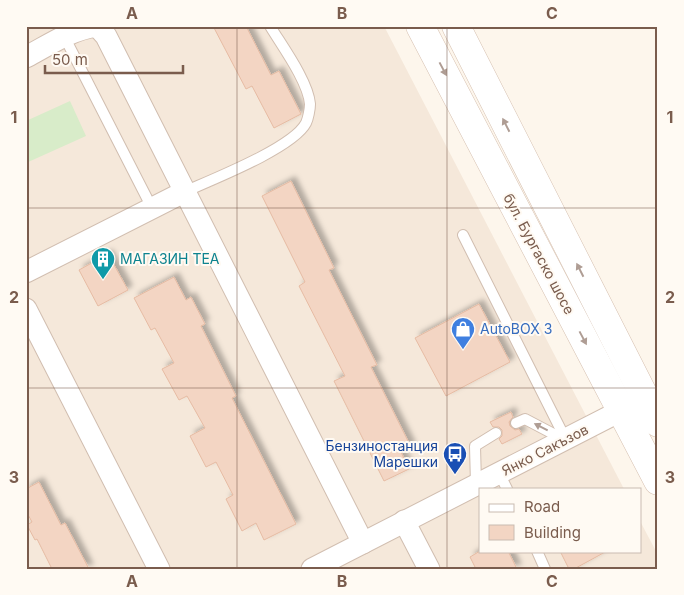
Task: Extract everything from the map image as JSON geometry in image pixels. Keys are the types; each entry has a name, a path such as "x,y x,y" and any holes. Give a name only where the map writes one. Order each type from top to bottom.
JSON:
{"main road":[{"name":"бул. Бургаско шосе","path":"420,26 658,481"},
{"name":"бул. Бургаско шосе","path":"456,26 651,395 658,423"}],"street":[{"path":"26,57 83,28 96,26 106,36 363,543"},
{"path":"26,272 184,192"},
{"path":"26,309 159,569"},
{"name":"Янко Сакъзов","path":"312,569 476,484 503,481 566,440 651,395"},
{"path":"404,521 428,569"}],"lane":[{"path":"184,192 263,156 292,137 306,123 310,105 303,81 270,26"},
{"path":"64,36 152,208"},
{"path":"463,235 566,440"},
{"path":"516,423 525,419 566,440"},
{"path":"476,484 475,446 496,433"},
{"path":"536,552 545,569"}],"shaded area":[{"path":"26,26 384,26 623,488 479,488 479,552 642,552 642,525 658,555 658,569 26,569"}],"green space":[{"path":"70,101 86,136 26,163 26,121"}],"building":[{"path":"213,26 246,26 271,75 279,71 301,114 274,128 252,86 246,89"},
{"path":"291,181 334,268 329,270 377,365 371,367 411,447 401,452 409,469 384,481 334,381 345,376 299,286 305,282 262,196"},
{"name":"МАГАЗИН ТЕА","path":"108,254 128,290 98,306 79,270"},
{"path":"174,277 186,300 191,297 205,324 201,326 236,396 232,398 296,524 264,540 256,523 242,531 226,499 233,495 216,462 206,467 190,436 205,428 187,396 179,400 162,369 174,363 155,328 151,330 134,298"},
{"name":"AutoBOX 3","path":"479,304 510,362 446,396 415,338"},
{"path":"511,412 513,417 509,422 510,426 515,430 519,429 522,434 502,444 499,439 502,436 502,430 499,427 493,427 490,422"},
{"path":"39,482 61,525 65,523 89,569 52,569 37,539 35,540 27,525 32,522 26,511 26,489"},
{"path":"479,552 508,552 517,569 476,569 470,557"},
{"path":"560,552 605,552 574,569 569,569"}],"place":[{"name":"МАГАЗИН ТЕА","path":"103,280"},
{"name":"AutoBOX 3","path":"463,350"},
{"name":"Бензиностанция Марешки","path":"455,475"}]}
